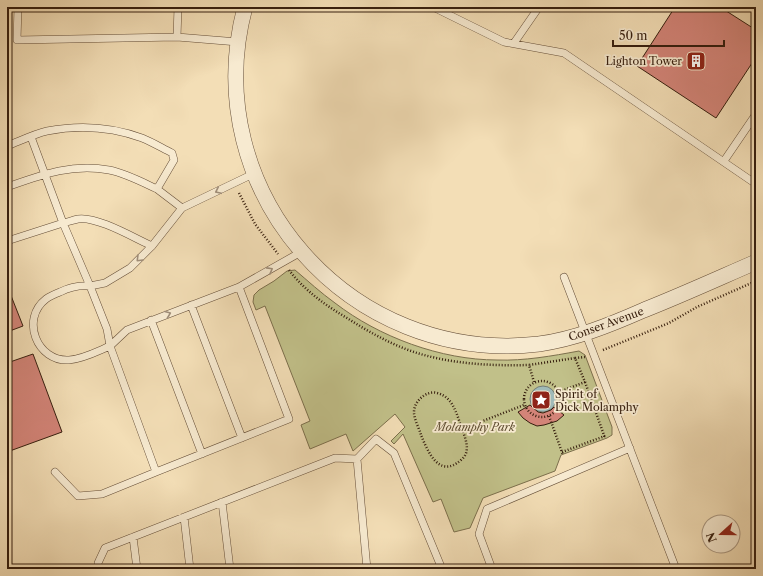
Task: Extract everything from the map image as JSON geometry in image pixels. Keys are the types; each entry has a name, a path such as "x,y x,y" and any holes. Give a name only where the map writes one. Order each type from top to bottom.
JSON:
{"street":[{"name":"Conser Avenue","path":"245,7 236,54 237,97 240,125 253,174 261,191 279,223 301,252 330,282 360,304 394,322 428,335 465,343 504,346 539,344 586,333 756,262"}],"lane":[{"path":"18,7 18,40 177,37 238,42"},
{"path":"177,37 178,7"},
{"path":"433,7 504,42 564,52 756,184"},
{"path":"514,43 539,7"},
{"path":"724,161 756,114"},
{"path":"7,146 39,134 67,128 88,128 118,131 142,138 172,153 174,160 157,189"},
{"path":"31,137 63,223 107,329 110,346 156,472"},
{"path":"7,187 56,171 76,168 110,170 157,189 182,208"},
{"path":"253,174 182,208 152,246 130,268 105,283 68,288 46,299 37,309 33,322 35,336 41,348 50,356 58,359 69,360 92,354 110,346 127,330 239,287 301,252"},
{"path":"7,241 79,219 96,222 152,246"},
{"path":"564,277 676,569"},
{"path":"55,472 78,496 102,494 290,419 239,287"},
{"path":"191,305 242,438"},
{"path":"151,320 202,454"},
{"path":"367,569 357,459 376,439 394,453 442,569"},
{"path":"492,569 479,534 487,509 630,448"},
{"path":"98,569 98,563 105,548 336,458 357,459"},
{"path":"222,502 230,569"},
{"path":"184,517 190,569"},
{"path":"133,537 137,569"}],"path":[{"path":"534,382 529,365 585,357 669,323 697,307 756,282"},
{"path":"549,416 562,454 605,437 575,358"},
{"path":"542,380 547,381 553,384 559,392 560,400 558,406 549,416 538,417 532,415 524,405 524,394 526,388 534,382 542,380"},
{"path":"559,392 584,382"},
{"path":"436,392 447,397 452,403 462,429 468,444 462,460 456,464 446,467 438,464 429,452 416,420 414,411 419,399 427,394 436,392"},
{"path":"462,429 524,405"}],"green space":[{"name":"Molamphy Park","path":"295,270 352,315 391,336 433,351 476,359 517,360 579,351 585,355 612,427 612,435 561,455 555,471 483,498 470,528 454,532 441,499 433,502 403,434 394,444 391,441 405,427 395,414 353,451 346,434 310,449 301,425 310,421 265,306 256,310 253,302 254,295 259,290 287,271"}],"water":[{"path":"543,386 552,390 556,399 552,408 543,412 534,408 530,399 534,390"}],"building":[{"name":"Lighton Tower","path":"675,7 720,7 756,30 756,57 716,118 637,66"},
{"path":"7,288 23,326 7,332"},
{"path":"33,354 62,432 7,452 7,363"},
{"path":"530,405 538,412 543,413 554,407 564,415 557,421 537,426 523,418 518,412"}],"place":[{"name":"Lighton Tower","path":"696,61"},
{"name":"Spirit of Dick Molamphy","path":"541,400"}]}
